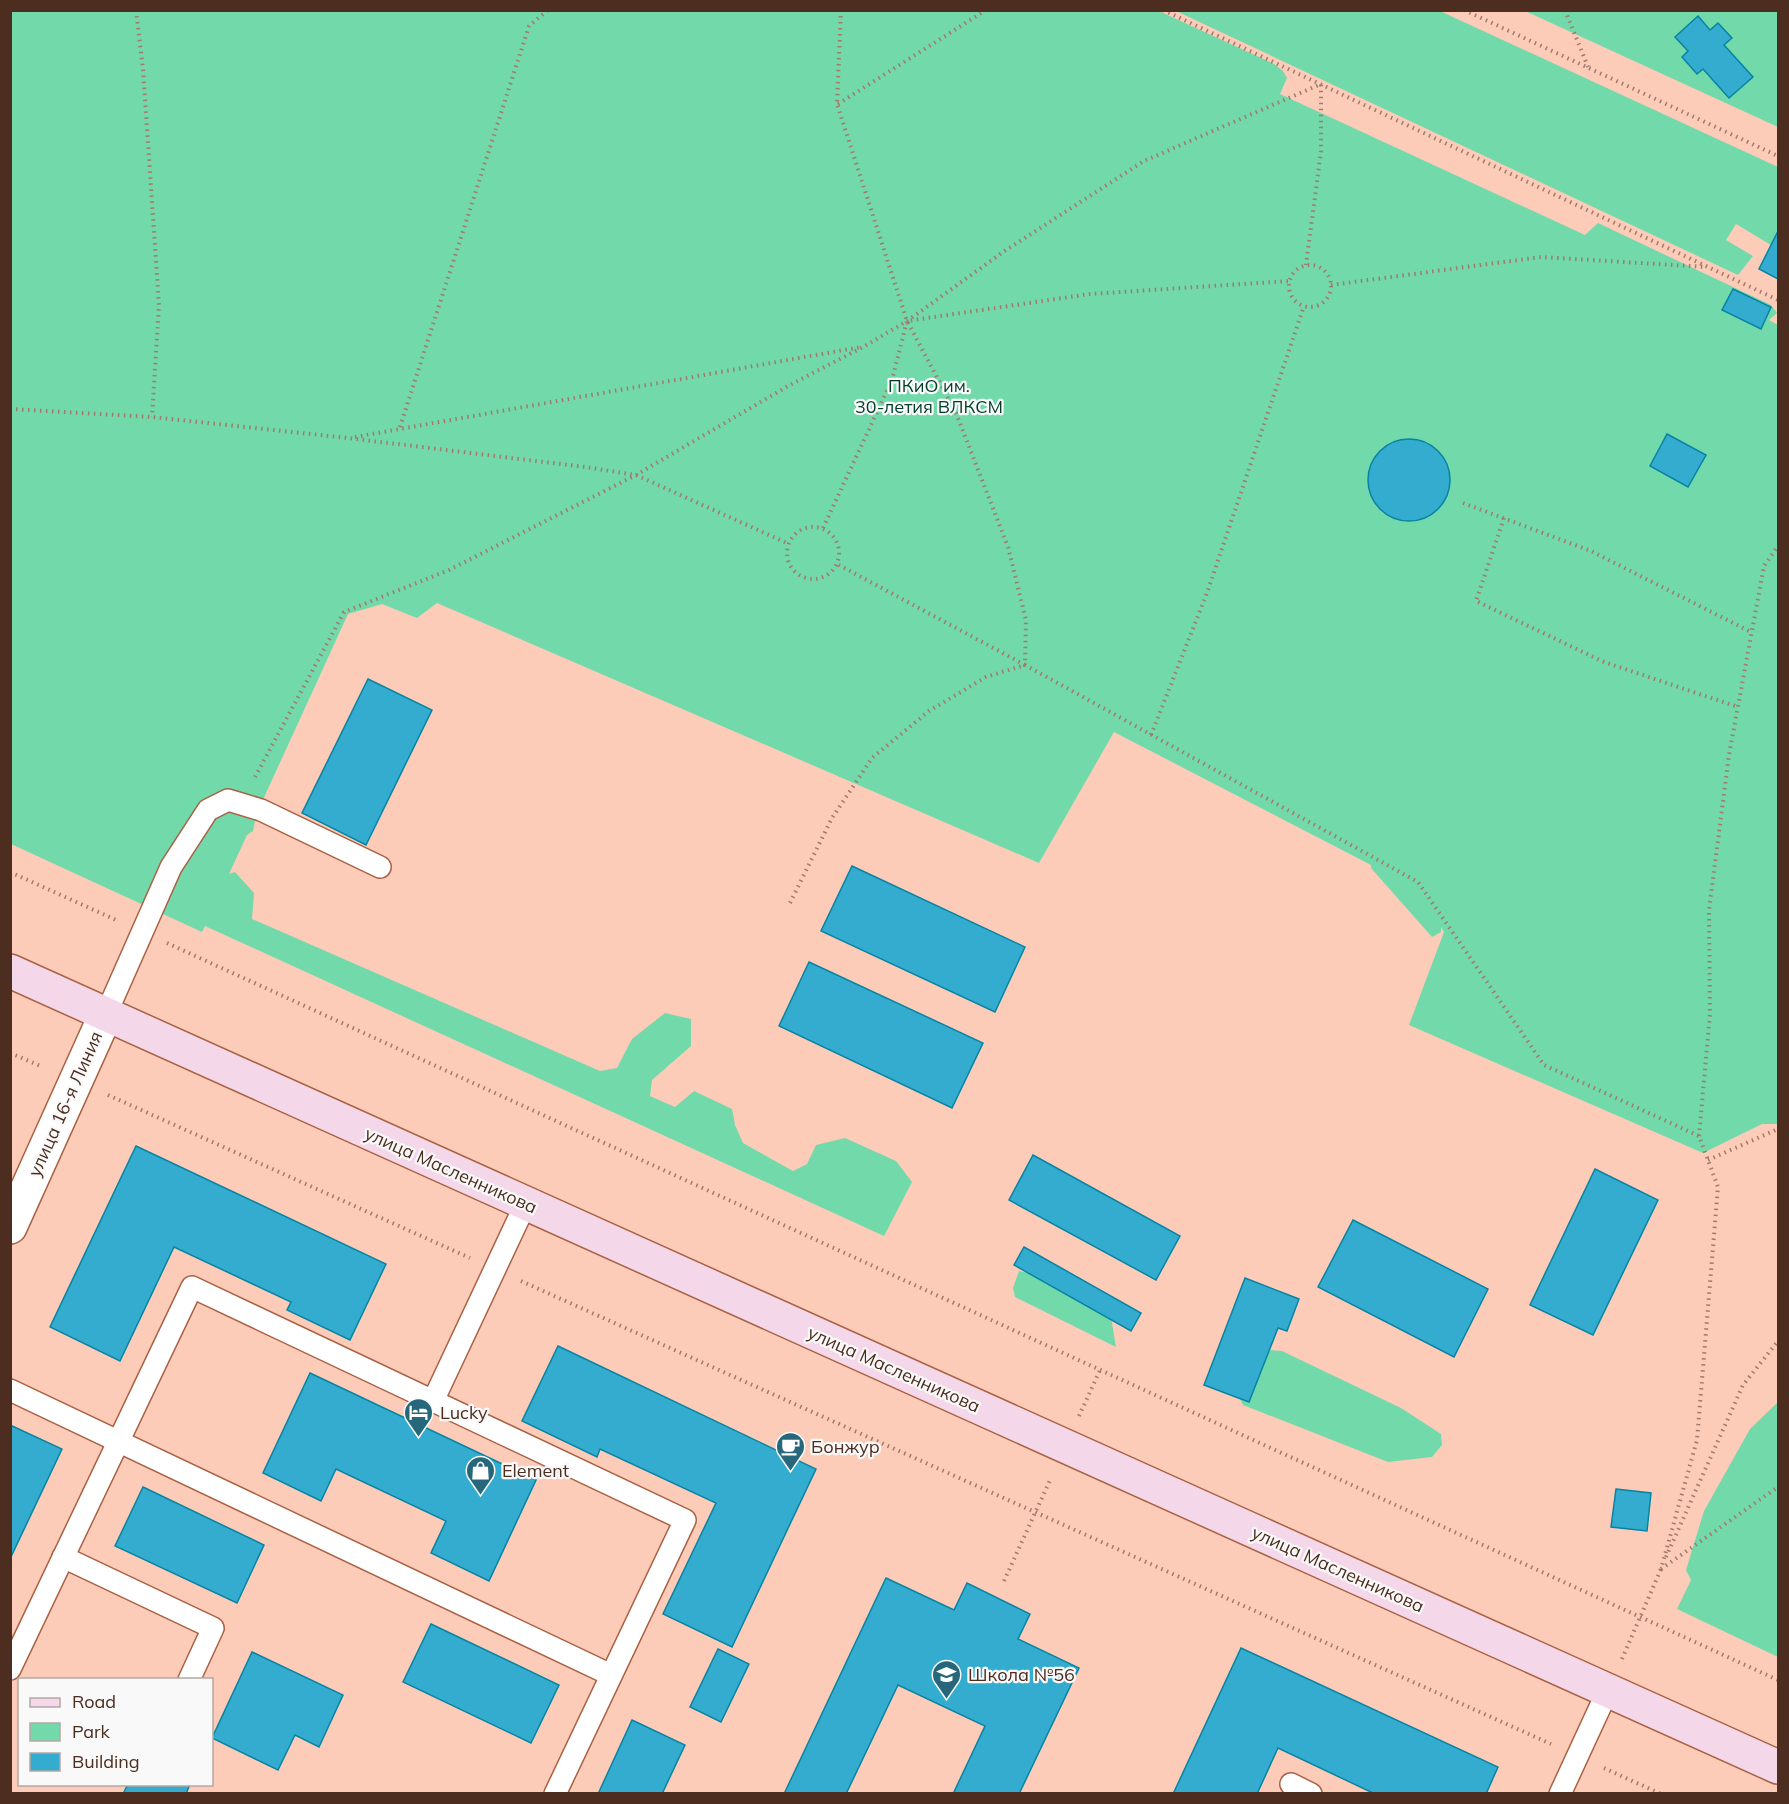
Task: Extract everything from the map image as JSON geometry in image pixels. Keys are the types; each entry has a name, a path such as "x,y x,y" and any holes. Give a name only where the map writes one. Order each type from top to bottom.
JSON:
{"main road":[{"name":"улица Масленникова","path":"10,971 1779,1767"}],"street":[{"name":"улица 16-я Линия","path":"10,1227 106,1014"}],"lane":[{"path":"106,1014 171,867 207,810 228,800 261,810 380,867"},
{"path":"433,1401 526,1203"},
{"path":"10,1669 192,1287 685,1520 555,1794"},
{"path":"10,1390 611,1675"},
{"path":"63,1557 213,1628 190,1678"},
{"path":"1560,1794 1608,1690"},
{"path":"1291,1784 1311,1794"}],"path":[{"path":"136,10 143,69 159,305 152,417"},
{"path":"400,427 529,26 548,10"},
{"path":"841,10 837,105 907,321 956,413 1008,547 1026,620 1025,665"},
{"path":"837,105 986,10"},
{"path":"1163,10 1779,300"},
{"path":"1464,10 1779,156"},
{"path":"1564,10 1588,68"},
{"path":"1306,265 1321,151 1321,84"},
{"path":"240,804 344,612 449,570 636,475 788,386 865,346 907,321 1003,252 1144,161 1321,84"},
{"path":"1331,285 1541,257 1708,267"},
{"path":"1306,265 1320,267 1328,273 1331,285 1327,300 1319,306 1310,308 1293,299 1289,290 1289,280 1293,272 1306,265"},
{"path":"907,321 1090,294 1289,280"},
{"path":"1151,735 1207,593 1304,306"},
{"path":"823,528 892,380 907,321"},
{"path":"348,438 865,346"},
{"path":"10,409 152,417 348,438 636,475 789,544"},
{"path":"1462,502 1592,551 1751,632"},
{"path":"1504,518 1476,601 1604,662 1737,707"},
{"path":"811,526 823,528 833,535 839,545 840,557 826,576 815,580 804,578 794,571 788,561 787,549 791,538 800,530 811,526"},
{"path":"1661,1569 1697,1440 1718,1187 1699,1136 1710,1014 1709,909 1728,755 1751,632 1764,566 1779,546"},
{"path":"837,564 1418,882 1544,1065 1699,1136"},
{"path":"790,903 832,818 872,758 929,711 986,677 1025,665"},
{"path":"10,872 1779,1680"},
{"path":"10,1053 1661,1794"},
{"path":"1708,1160 1779,1129"},
{"path":"1608,1690 1743,1385 1779,1341"},
{"path":"1661,1569 1779,1487"}],"green space":[{"name":"ПКиО им. 30-летия ВЛКСМ","path":"10,11 1159,11 1274,64 1283,71 1287,78 1280,94 1585,235 1598,223 1771,305 1777,313 1769,320 1778,325 1778,1124 1762,1124 1703,1153 1409,1025 1444,932 1441,927 1441,932 1432,937 1371,868 1371,865 1114,732 1039,863 437,603 417,618 382,604 348,614 256,815 253,831 247,835 229,874 235,872 254,893 252,919 600,1071 617,1068 632,1039 665,1013 691,1019 691,1046 652,1080 650,1096 675,1107 694,1091 732,1109 735,1125 743,1143 793,1171 807,1164 816,1145 845,1138 896,1161 912,1182 884,1236 205,926 202,932 11,844"},
{"path":"1176,11 1440,11 1778,167 1778,241 1771,245 1736,224 1726,240 1753,256 1738,275"},
{"path":"1525,11 1778,11 1778,127"},
{"path":"1019,1271 1042,1276 1110,1311 1116,1347 1015,1297 1013,1288"},
{"path":"1255,1349 1282,1351 1401,1408 1441,1434 1442,1445 1432,1457 1388,1462 1243,1405 1236,1391"},
{"path":"1778,1402 1778,1657 1677,1609 1691,1580 1686,1570 1704,1511 1750,1429"}],"building":[{"path":"1698,16 1710,30 1718,23 1732,38 1724,45 1753,77 1729,98 1703,69 1697,74 1682,57 1688,51 1675,37"},
{"path":"1778,231 1778,279 1759,269"},
{"path":"1733,289 1771,307 1761,329 1722,310"},
{"path":"1667,434 1706,455 1688,487 1650,466"},
{"path":"1409,439 1425,442 1438,451 1447,464 1450,480 1447,496 1438,509 1425,518 1409,521 1393,518 1380,509 1371,496 1368,480 1371,464 1380,451 1393,442"},
{"path":"368,679 432,710 366,845 302,813"},
{"path":"852,866 1025,947 995,1012 821,931"},
{"path":"809,962 983,1043 952,1108 779,1026"},
{"path":"136,1146 386,1264 350,1340 287,1310 291,1302 174,1247 120,1361 50,1327"},
{"path":"1033,1155 1180,1236 1156,1280 1009,1200"},
{"path":"1595,1169 1658,1200 1593,1335 1530,1305"},
{"path":"1353,1220 1488,1289 1454,1357 1318,1287"},
{"path":"1024,1247 1141,1313 1131,1331 1014,1265"},
{"path":"1245,1278 1299,1299 1287,1331 1278,1328 1249,1402 1204,1385"},
{"path":"558,1346 816,1469 732,1647 663,1614 716,1503 600,1449 597,1457 522,1421"},
{"path":"310,1373 536,1480 489,1581 431,1553 446,1521 336,1469 321,1501 263,1473"},
{"path":"10,1425 62,1449 10,1559"},
{"path":"143,1487 264,1545 237,1603 115,1546"},
{"path":"1616,1489 1651,1493 1647,1531 1611,1527"},
{"path":"886,1578 954,1610 967,1583 1030,1614 1018,1639 1079,1668 1019,1794 953,1794 985,1726 898,1685 846,1794 784,1794"},
{"path":"431,1624 559,1685 531,1743 403,1682"},
{"path":"1241,1648 1498,1767 1486,1794 1375,1794 1278,1748 1257,1794 1173,1794"},
{"path":"718,1649 749,1664 721,1722 690,1707"},
{"path":"252,1652 343,1695 319,1747 295,1735 278,1770 213,1738"},
{"path":"632,1720 685,1745 662,1794 598,1794"},
{"path":"127,1786 189,1786 186,1794 123,1794"}],"place":[{"name":"Lucky","path":"419,1438"},
{"name":"Бонжур","path":"790,1472"},
{"name":"Element","path":"481,1496"},
{"name":"Школа №56","path":"947,1700"}]}
